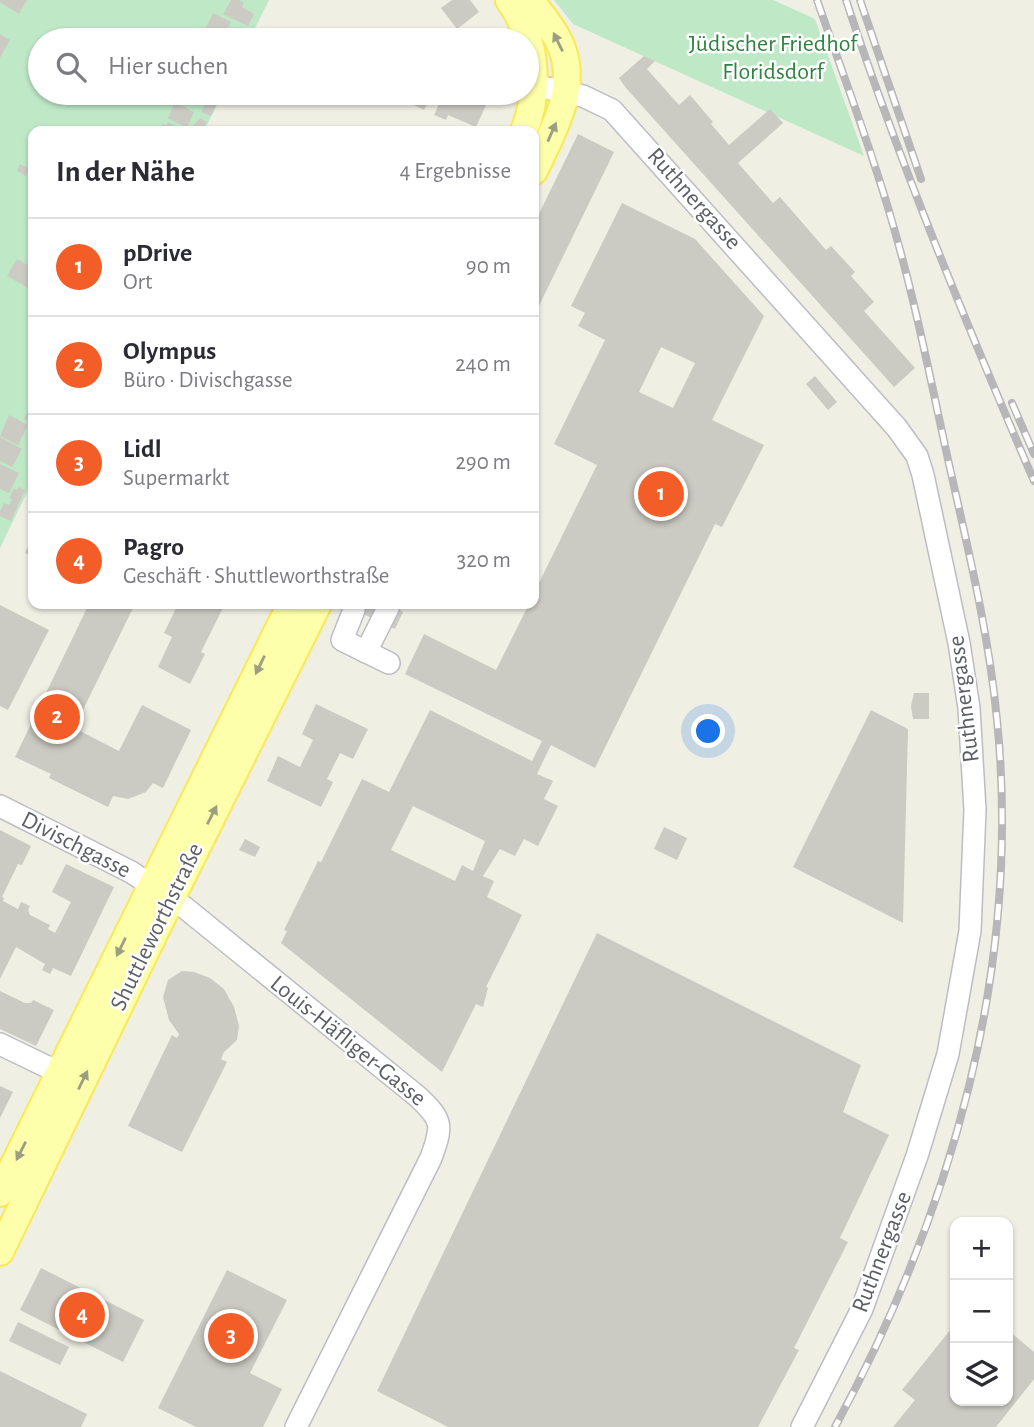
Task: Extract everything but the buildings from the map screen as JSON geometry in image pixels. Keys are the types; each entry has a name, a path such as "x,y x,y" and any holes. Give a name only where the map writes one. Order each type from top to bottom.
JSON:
{"main road":[{"path":"509,0 523,28"},
{"path":"530,0 561,45 566,66 566,91 560,114 539,160"},
{"path":"526,126 532,105"},
{"name":"Shuttleworthstraße","path":"0,1252 289,609"},
{"name":"Shuttleworthstraße","path":"0,1193 60,1073 315,609"}],"street":[{"name":"Ruthnergasse","path":"539,86 583,96 612,110 728,237 906,440 917,456 923,475 959,643 969,708 975,810 970,931 962,986 937,1096 862,1309 802,1427"},
{"path":"366,652 388,609"},
{"path":"354,610 342,640 388,663"},
{"name":"Divischgasse","path":"0,806 119,866 161,892"},
{"name":"Louis-Häfliger-Gasse","path":"161,892 418,1096 440,1123 431,1158 296,1427"},
{"path":"0,1044 60,1073"}],"green space":[{"path":"0,0 269,0 255,28 28,28 28,105 217,105 206,126 28,126 28,490 0,548"},
{"name":"Jüdischer Friedhof Floridsdorf","path":"554,0 773,0 815,19 864,156 573,24"}],"railway":[{"path":"817,0 883,191 900,248 922,341 989,656 997,720 1002,812 999,904 988,995 969,1085 944,1174 913,1260 877,1345 835,1427"},
{"path":"846,0 935,243 1034,481"},
{"path":"860,0 921,179"},
{"path":"1012,403 1034,454"}],"place":[{"name":"pDrive","path":"661,494"},
{"name":"Olympus","path":"57,717"},
{"name":"Pagro","path":"82,1315"},
{"name":"Lidl","path":"231,1336"}]}
